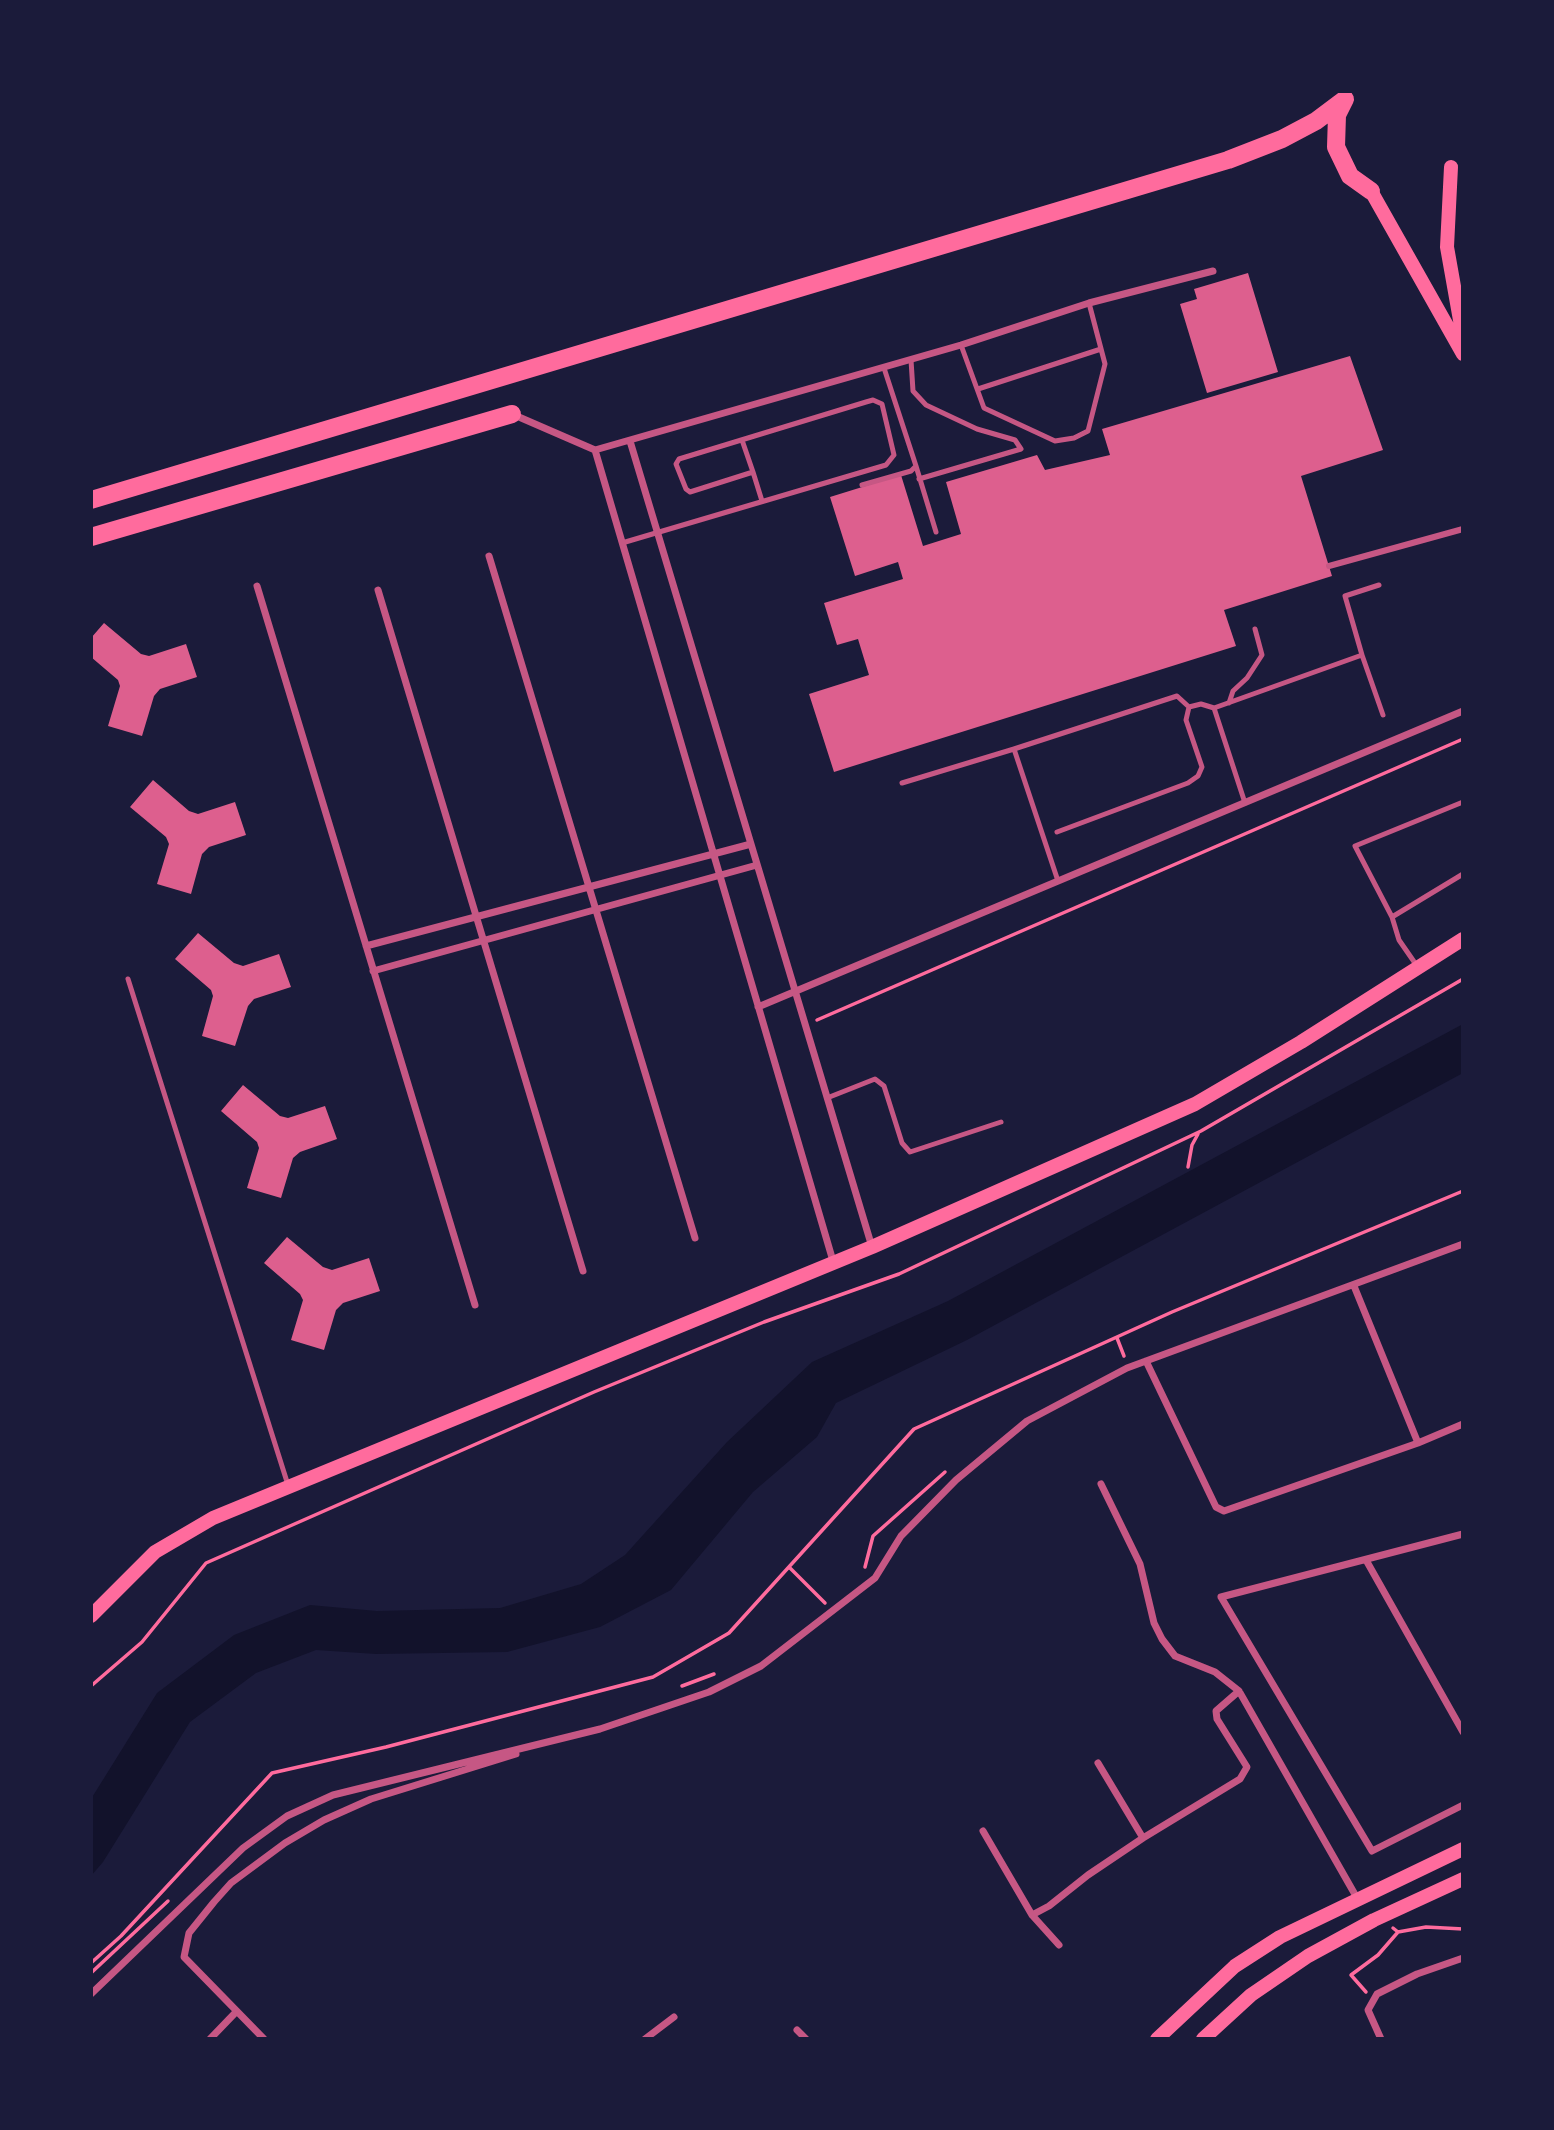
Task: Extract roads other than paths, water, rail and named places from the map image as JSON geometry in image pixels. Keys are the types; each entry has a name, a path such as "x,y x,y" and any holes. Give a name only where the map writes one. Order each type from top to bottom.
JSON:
{"highway":[{"path":"1348,96 1336,123 1336,147 1350,176 1371,191"},
{"path":"91,500 1228,160 1282,139 1316,121 1348,96"},
{"path":"91,537 512,414"}],"main road":[{"path":"1451,167 1447,247 1463,337"},
{"path":"1371,191 1402,241 1463,355"},
{"path":"91,1616 138,1568 177,1538 212,1518 872,1247 1195,1104 1301,1042 1463,939"},
{"path":"1157,2039 1235,1966 1298,1927 1463,1849"},
{"path":"1203,2039 1251,1995 1308,1956 1374,1920 1463,1879"}],"street":[{"path":"512,414 595,450 911,360 1089,303 1213,271"},
{"path":"630,441 872,1247"},
{"path":"595,450 833,1261"},
{"path":"1329,566 1463,529"},
{"path":"489,556 695,1238"},
{"path":"257,586 475,1305"},
{"path":"379,590 583,1271"},
{"path":"758,1007 1463,711"},
{"path":"366,946 751,844"},
{"path":"373,971 757,865"},
{"path":"264,2039 184,1957 188,1933 231,1883 285,1843 371,1799 709,1692 761,1666 832,1614 875,1578 901,1536 956,1480 1027,1421 1146,1361 1463,1244"},
{"path":"1354,1286 1418,1443"},
{"path":"1146,1361 1216,1507 1224,1511 1418,1443 1463,1424"},
{"path":"1101,1484 1140,1564 1154,1623 1161,1639 1175,1656 1215,1672 1239,1690 1357,1898"},
{"path":"1463,1534 1221,1597 1372,1851 1463,1805"},
{"path":"1366,1560 1463,1732"},
{"path":"1032,1914 1049,1906 1088,1875 1143,1838 1240,1779 1247,1767 1217,1719 1216,1711 1239,1690"},
{"path":"91,1994 243,1848 287,1816 333,1795 600,1728"},
{"path":"1098,1763 1143,1838"},
{"path":"983,1831 1032,1914 1059,1944"},
{"path":"1381,2039 1368,2010 1371,1999 1417,1973 1463,1958"},
{"path":"210,2039 236,2012"},
{"path":"645,2039 674,2017"},
{"path":"797,2030 806,2039"}],"lane":[{"path":"961,345 984,408 1055,441 1074,438 1088,431 1105,364 1089,303"},
{"path":"978,389 1101,349"},
{"path":"911,360 913,391 926,405 977,429 1015,440 1021,449 919,479"},
{"path":"884,368 936,532"},
{"path":"622,543 892,461 894,455 882,404 873,400 679,459 676,464 686,489 691,492 753,472"},
{"path":"742,440 762,500"},
{"path":"862,485 911,471 916,466"},
{"path":"1379,585 1345,596 1383,715"},
{"path":"1228,703 1233,691 1247,678 1262,655 1255,629"},
{"path":"1189,707 1201,704 1214,708 1362,655"},
{"path":"902,783 1177,696 1189,707"},
{"path":"1057,832 1188,783 1198,776 1202,767 1186,720 1189,707"},
{"path":"1214,708 1245,803"},
{"path":"1014,749 1058,881"},
{"path":"1417,966 1399,940 1392,917 1355,846 1463,802"},
{"path":"1392,917 1463,874"},
{"path":"128,979 289,1488"},
{"path":"827,1098 875,1079 884,1086 902,1143 910,1152 1001,1122"}]}
